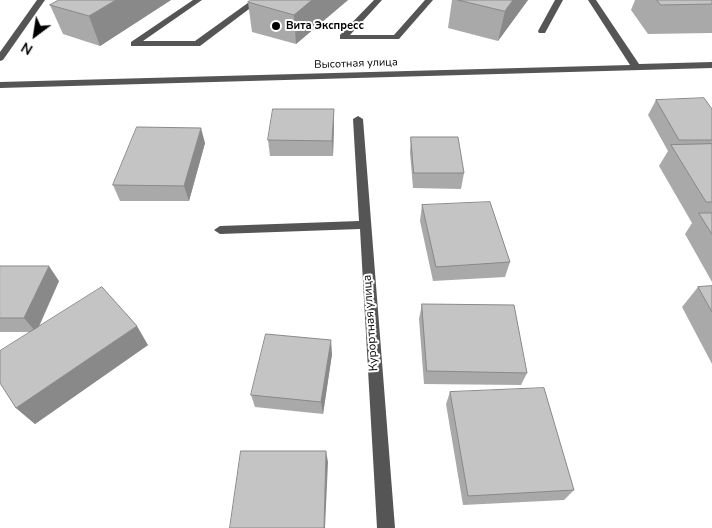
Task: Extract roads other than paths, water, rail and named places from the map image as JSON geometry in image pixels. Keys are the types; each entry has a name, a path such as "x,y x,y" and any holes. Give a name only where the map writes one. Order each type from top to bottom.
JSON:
{"street":[{"path":"0,58 41,0"},
{"path":"198,0 134,44 197,44 257,0"},
{"path":"378,0 343,37 396,37 429,0"},
{"path":"542,31 559,0"},
{"path":"592,0 637,68"},
{"name":"Высотная улица","path":"0,85 712,65"},
{"name":"Курортная улица","path":"358,119 386,528"},
{"path":"220,230 364,225"}],"place":[{"name":"Вита Экспресс","path":"276,26"}]}
